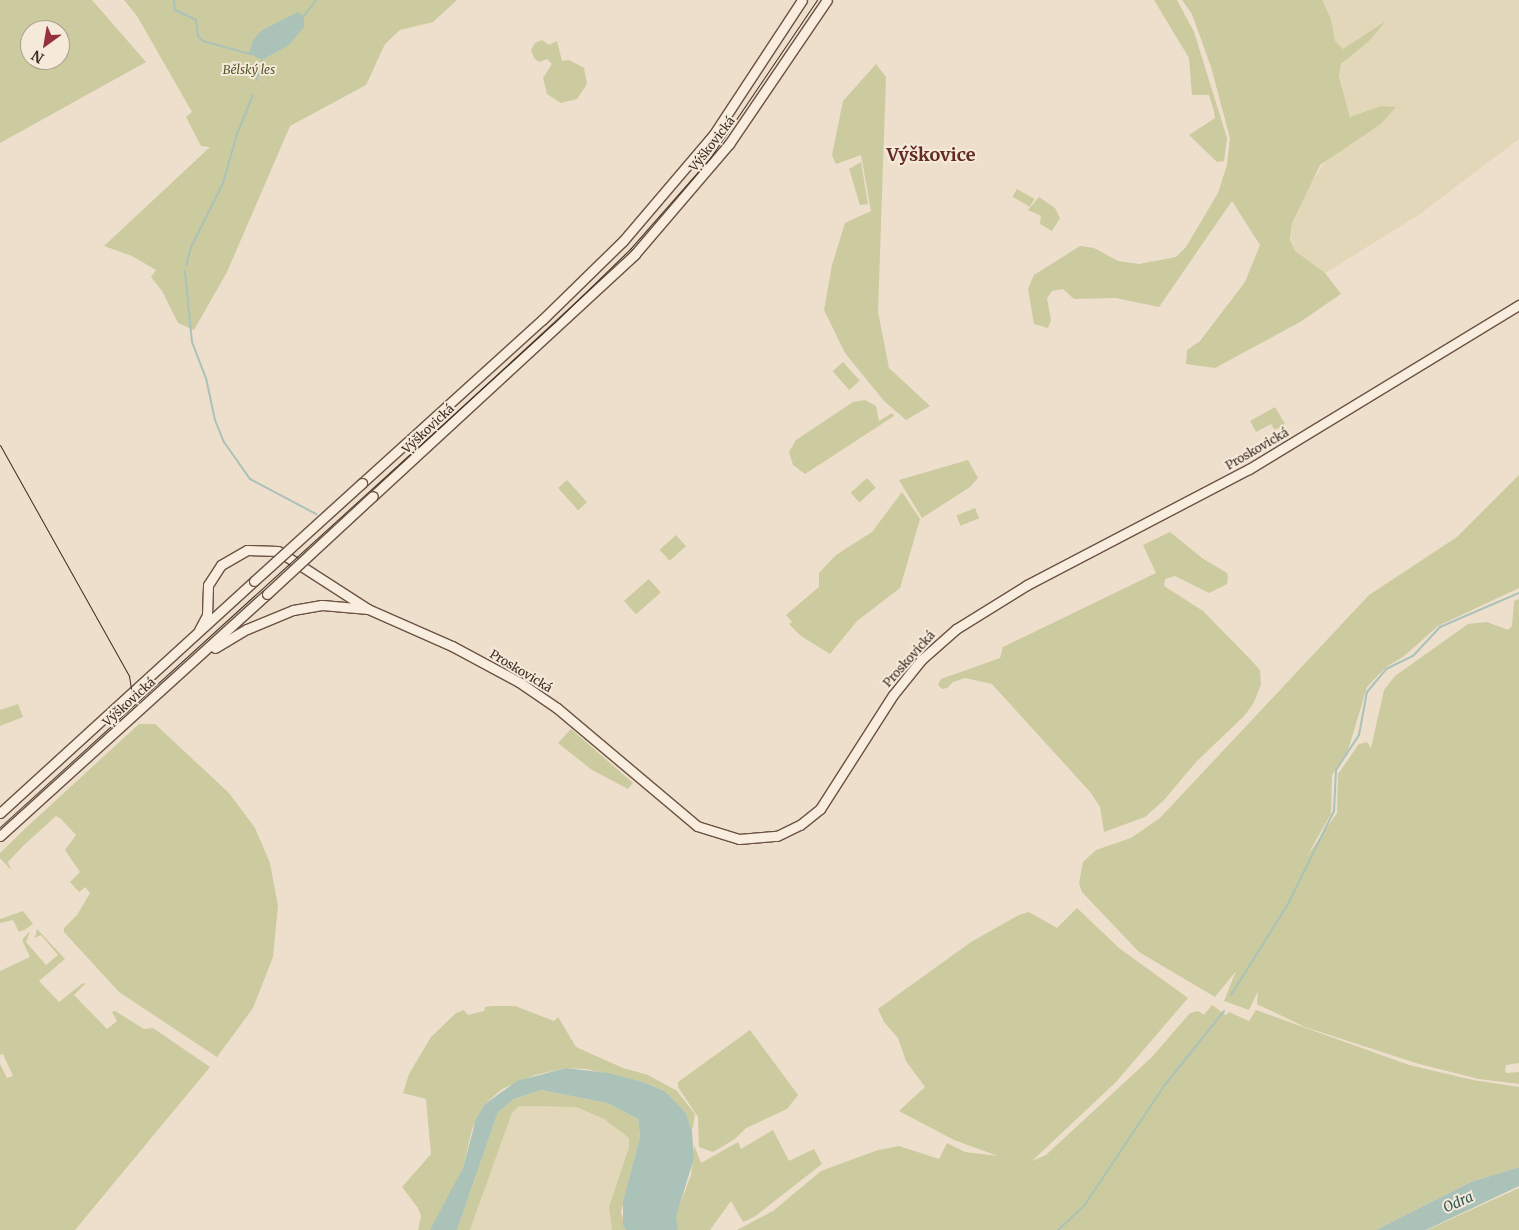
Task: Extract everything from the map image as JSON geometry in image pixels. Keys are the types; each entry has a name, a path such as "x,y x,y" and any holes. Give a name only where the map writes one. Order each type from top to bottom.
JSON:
{"street":[{"name":"Výškovická","path":"0,813 542,320 623,241 714,134 802,0"},
{"name":"Výškovická","path":"0,836 191,664 635,254 729,144 827,0"},
{"name":"Proskovická","path":"368,609 452,646 519,682 571,719 697,826 733,838 777,836 794,829 820,809 893,694 921,660 963,624 1026,585 1250,469 1519,305"},
{"path":"199,630 206,619 208,584 221,565 240,552 266,548 289,556 368,609"},
{"path":"208,604 217,611 231,603"},
{"path":"191,664 247,629 293,610 322,605 368,609"}],"shaded area":[{"path":"1322,0 1519,0 1519,139 1417,216 1325,273 1298,255 1291,245 1292,223 1304,194 1328,157 1381,124 1396,107 1381,106 1350,117 1338,68 1386,21 1347,48 1341,49 1335,41 1331,19"},
{"path":"518,1106 575,1107 604,1119 629,1138 629,1147 609,1207 612,1230 470,1230 512,1113"}],"green space":[{"path":"0,0 92,0 146,62 0,143"},
{"name":"Bělský les","path":"124,0 457,0 433,22 400,30 385,44 366,85 290,126 227,272 194,330 178,323 162,291 151,277 156,270 132,256 104,246 210,147 201,146 186,117 192,112 137,16"},
{"path":"1154,0 1177,0 1194,32 1227,138 1224,161 1217,162 1189,135 1215,118 1214,111 1209,95 1192,95 1189,58"},
{"path":"1182,0 1322,0 1331,19 1335,41 1343,49 1386,21 1369,41 1341,64 1339,76 1350,117 1381,106 1396,107 1381,124 1320,165 1292,223 1290,240 1295,251 1325,273 1341,294 1300,322 1215,368 1186,364 1187,350 1200,341 1245,282 1260,245 1232,201 1159,307 1116,298 1074,299 1063,289 1052,291 1047,298 1051,320 1048,328 1034,324 1028,289 1034,275 1080,246 1094,248 1118,261 1139,264 1176,257 1186,247 1218,193 1227,165 1230,138 1211,67 1192,14"},
{"path":"542,40 549,45 557,41 562,61 569,60 584,68 587,84 577,99 561,103 547,94 543,78 552,64 547,59 539,62 534,58 531,50 535,43"},
{"path":"876,64 886,77 878,312 889,368 930,406 906,420 884,401 845,353 824,310 832,265 845,223 871,211 861,155 836,164 832,155 843,101"},
{"path":"861,162 868,204 860,205 849,169"},
{"path":"1017,189 1034,199 1030,207 1012,197"},
{"path":"1039,197 1055,208 1060,218 1052,231 1040,224 1041,216 1028,210"},
{"path":"843,362 860,381 849,390 833,371"},
{"path":"865,400 876,406 879,421 892,413 894,416 805,474 793,465 789,452 796,440 853,402"},
{"path":"1275,407 1285,424 1275,430 1271,424 1256,432 1250,421"},
{"path":"968,460 978,478 970,487 922,518 899,480"},
{"path":"1519,475 1519,588 1438,626 1403,657 1386,667 1367,687 1348,750 1332,775 1331,814 1307,856 1337,813 1338,774 1359,744 1367,742 1371,748 1384,690 1395,676 1468,624 1487,622 1508,630 1512,626 1514,601 1519,599 1519,1063 1506,1065 1505,1070 1506,1073 1519,1072 1519,1084 1479,1079 1419,1064 1305,1027 1257,1004 1258,991 1249,1010 1224,1001 1236,971 1215,997 1139,952 1082,892 1079,883 1083,862 1096,850 1131,838 1160,818 1369,595 1457,537"},
{"path":"867,478 876,488 859,502 851,493"},
{"path":"567,480 587,502 578,510 558,488"},
{"path":"902,492 920,519 900,588 857,621 830,654 801,636 789,624 792,622 786,615 819,587 819,573 836,555 872,532"},
{"path":"975,508 979,518 961,526 956,515"},
{"path":"1170,532 1202,558 1227,573 1228,578 1227,584 1209,593 1175,576 1165,579 1164,586 1203,611 1260,670 1261,685 1253,704 1244,716 1196,762 1164,800 1145,817 1104,832 1100,807 1091,793 992,684 965,678 953,682 947,688 942,689 938,685 941,679 1000,658 1003,647 1156,573 1143,545"},
{"path":"676,535 686,546 670,561 660,550"},
{"path":"649,579 661,593 636,614 624,601"},
{"path":"18,704 23,717 0,726 0,710"},
{"path":"139,724 155,724 229,793 255,828 270,863 278,906 273,957 253,1008 217,1057 119,992 64,932 64,928 77,915 90,893 85,887 79,892 70,882 80,872 65,850 76,835 61,819 56,816 23,846 8,862 11,870 0,858 0,853 29,825"},
{"path":"571,729 633,783 628,789 592,770 558,743"},
{"path":"1077,908 1119,948 1188,998 1116,1082 1032,1161 1046,1155 1152,1057 1190,1013 1198,1011 1204,1015 1212,1005 1226,1015 1229,1012 1249,1021 1256,1010 1409,1065 1473,1080 1519,1087 1519,1167 1471,1182 1376,1230 737,1230 773,1211 821,1171 878,1150 899,1146 939,1159 947,1143 965,1152 998,1156 954,1140 899,1111 925,1087 906,1061 898,1038 884,1022 878,1009 971,942 1019,915 1029,912 1057,928"},
{"path":"23,911 33,924 24,930 19,932 13,920 0,923 0,919"},
{"path":"37,929 65,959 39,981 59,1002 83,983 85,984 74,995 107,1029 117,1021 112,1012 115,1011 144,1029 153,1028 210,1067 75,1230 0,1230 0,1064 7,1078 13,1076 3,1054 0,1055 0,971 30,957 22,940 30,931 26,942 46,965 58,955 41,935 35,938"},
{"path":"515,1006 554,1021 558,1017 576,1047 623,1068 648,1075 677,1091 695,1114 692,1132 686,1113 666,1092 646,1083 586,1069 566,1068 535,1075 502,1089 485,1104 472,1129 463,1168 446,1204 430,1230 418,1230 421,1216 418,1208 402,1187 431,1154 426,1099 403,1093 409,1074 431,1037 456,1013 464,1010 468,1015 484,1011 485,1007"},
{"path":"750,1030 798,1095 787,1109 746,1128 735,1139 713,1152 699,1147 698,1117 678,1087 678,1082"},
{"path":"541,1090 607,1103 638,1119 640,1137 621,1212 626,1230 612,1230 609,1207 629,1147 629,1138 604,1119 576,1107 519,1106 512,1113 470,1230 457,1230 498,1112 514,1099"},
{"path":"773,1130 789,1161 814,1149 822,1164 754,1217 743,1222 731,1201 710,1230 678,1230 675,1217 691,1175 694,1145 701,1163 738,1142 741,1149"},
{"path":"1519,1188 1519,1230 1427,1230"}],"water":[{"path":"298,12 304,16 304,27 289,45 262,60 249,53 253,40 261,31"},
{"path":"566,1068 608,1073 646,1083 666,1092 686,1113 692,1132 694,1158 676,1217 678,1230 626,1230 623,1225 623,1202 640,1137 638,1119 607,1103 541,1090 514,1099 498,1112 457,1230 430,1230 463,1168 476,1119 485,1104 517,1081"},
{"name":"Odra","path":"1519,1167 1519,1186 1426,1230 1376,1230 1471,1182"}],"waterway":[{"path":"174,0 175,10 196,20 198,36 203,41 250,54"},
{"path":"304,16 316,0"},
{"path":"257,80 262,58"},
{"path":"186,266 191,247 223,183 237,134 253,95"},
{"path":"185,271 192,342 206,378 215,420 224,442 250,479 316,514"},
{"path":"1231,995 1288,904 1334,811 1336,770 1359,735 1367,692 1386,669 1413,656 1440,627 1519,593"},
{"path":"1058,1230 1084,1206 1164,1086 1224,1011"}],"tram line":[{"path":"0,827 555,322 630,249 710,158 817,0"},
{"path":"0,445 129,676 132,694 127,709"}],"district":[{"name":"Výškovice","path":"931,155"}]}
